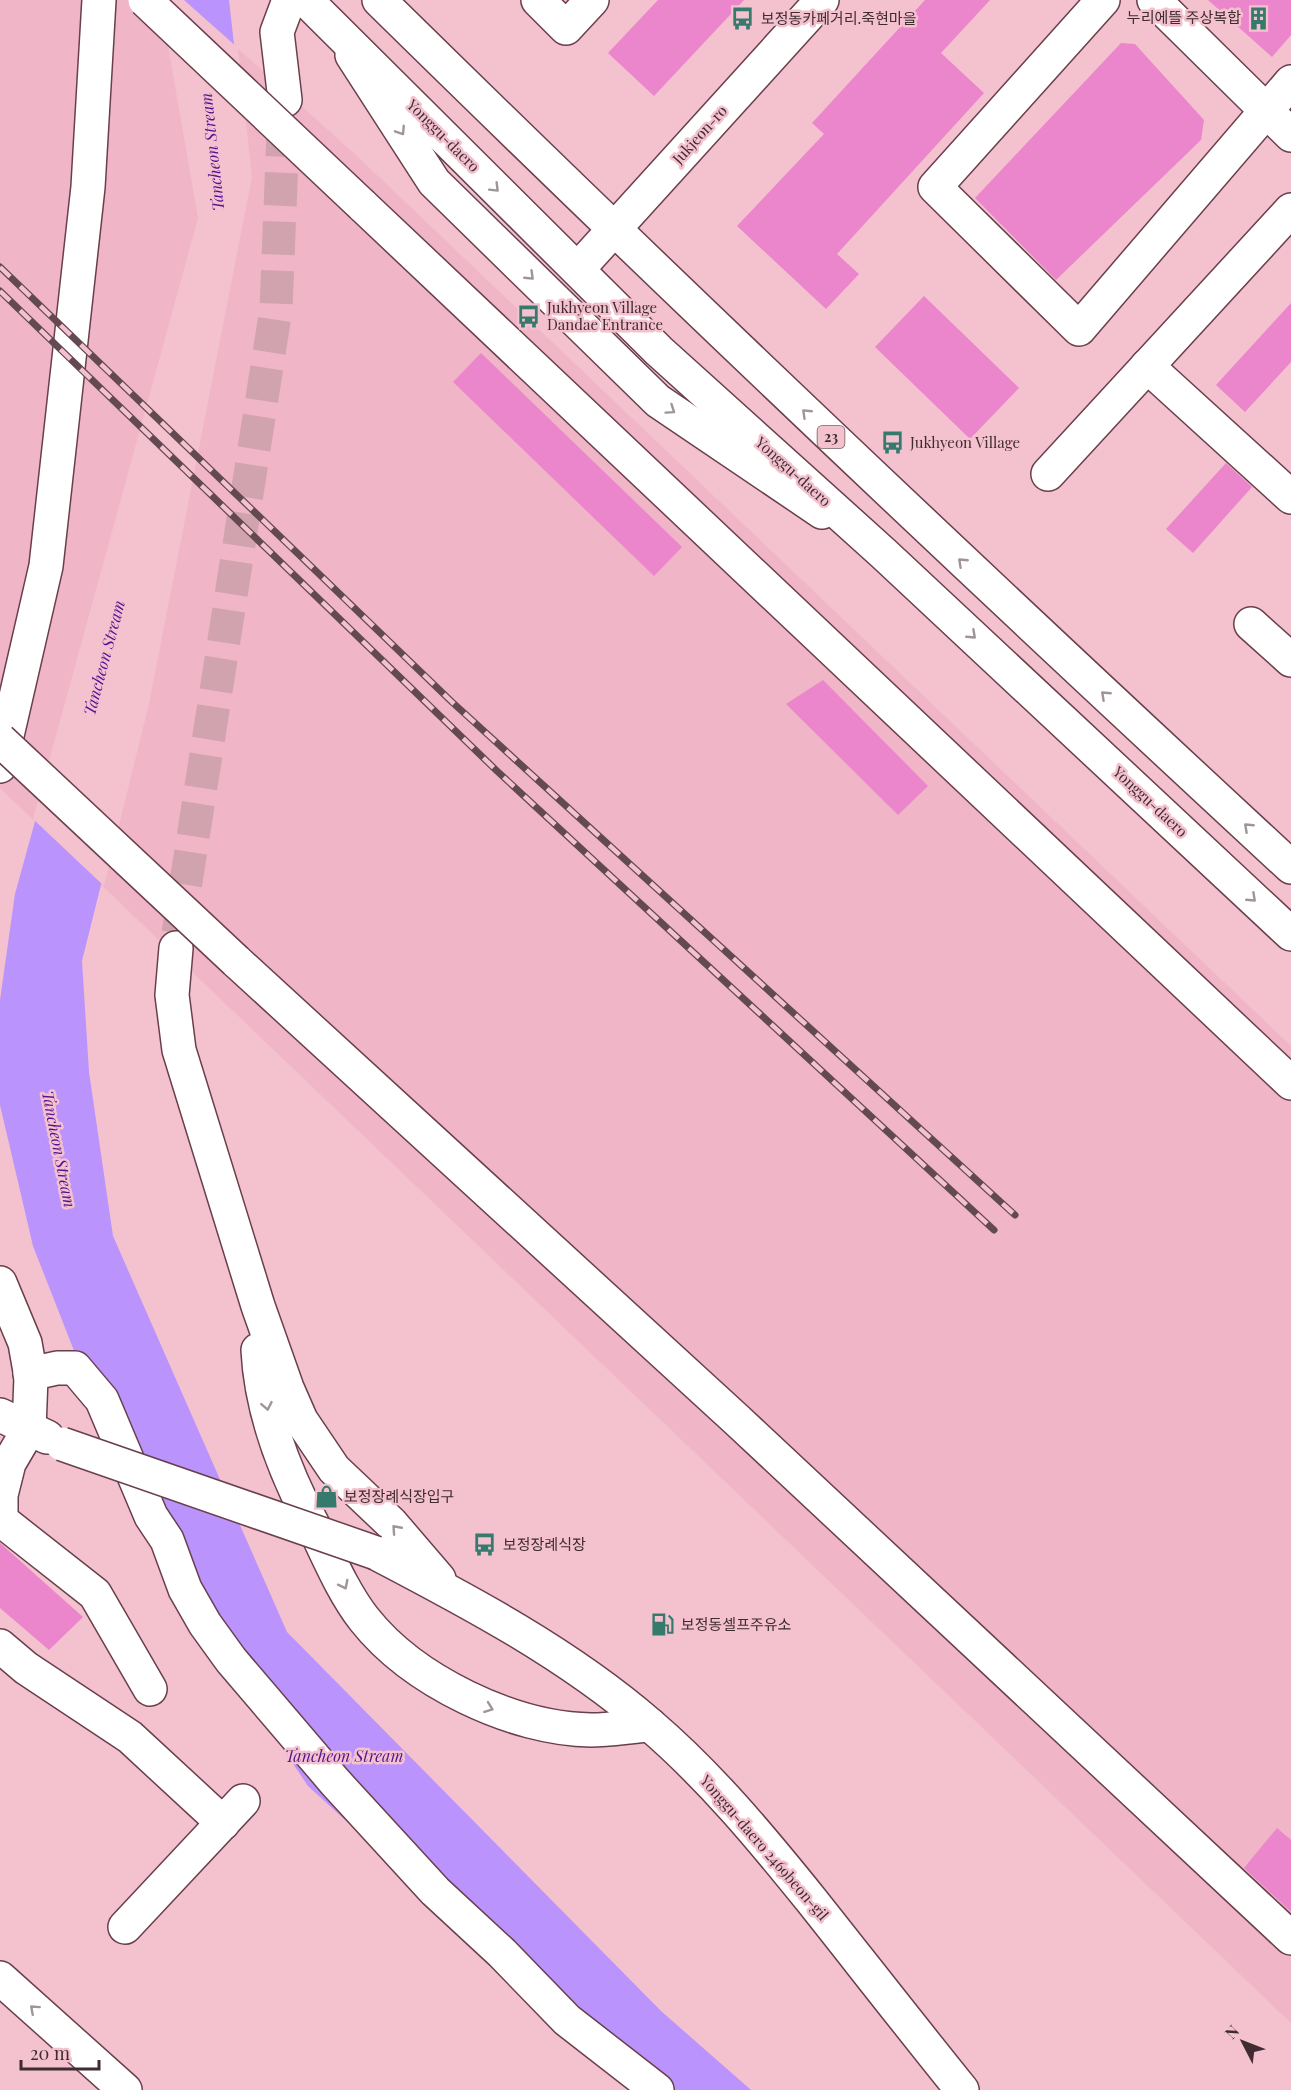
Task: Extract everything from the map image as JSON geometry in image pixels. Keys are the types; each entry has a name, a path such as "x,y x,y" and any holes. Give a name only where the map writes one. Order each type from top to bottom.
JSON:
{"main road":[{"path":"0,766 46,566 88,187 99,0"},
{"path":"146,0 1291,1083"},
{"path":"285,100 277,32 289,0"},
{"name":"Yonggu-daero","path":"306,0 659,351 883,552 1291,934"},
{"name":"23","path":"379,0 613,231 699,309 915,518 1291,867"},
{"path":"538,0 566,28 592,0"},
{"name":"Jukjeon-ro","path":"578,269 822,0"},
{"path":"1103,0 935,186 1079,329 1291,82"},
{"path":"1154,0 1291,135"},
{"path":"334,29 434,182 658,401 883,552"},
{"path":"1048,474 1291,210"},
{"path":"1147,366 1291,497"},
{"path":"1251,624 1291,660"},
{"path":"0,740 236,961 745,1428 1291,1938"},
{"path":"176,948 172,1018 178,1050 258,1306 287,1388 315,1445 334,1469 391,1522 448,1590"},
{"path":"0,1283 25,1343 30,1374 14,1422 2,1495 1,1520 95,1594 150,1689"},
{"path":"258,1306 259,1357 274,1437 298,1498 353,1602 376,1632 443,1683 480,1705 496,1711 567,1728 593,1730 650,1725"},
{"path":"30,1374 64,1367 75,1368 102,1400 151,1516 167,1540 186,1589 205,1624 268,1705 435,1891 502,1953 567,2020 657,2090"},
{"name":"Yonggu-daero 2469beon-gil","path":"14,1422 62,1444 376,1552 448,1590 556,1656 650,1725 757,1835 962,2090"},
{"path":"0,1646 26,1668 130,1737 233,1812 125,1927"},
{"path":"0,1978 125,2090"}],"shaded area":[{"path":"0,0 184,0 359,158 1291,1046 1291,2023 0,788"}],"water":[{"name":"Tancheon Stream","path":"163,0 229,0 249,177 146,704 82,961 89,1072 113,1236 287,1632 661,2011 751,2090 640,2090 308,1786 156,1560 33,1246 0,1105 0,1000 15,894 201,219"}],"pier":[{"path":"160,0 184,0 238,48 252,177 149,704 104,886 33,819 198,218"}],"building":[{"path":"658,0 744,0 654,96 608,53"},
{"path":"925,0 990,0 941,53 984,93 837,254 859,274 826,309 737,226 824,134 812,123"},
{"name":"누리에뜰 주상복합","path":"1208,0 1291,0 1291,35 1272,57"},
{"path":"1121,43 1135,44 1204,120 1201,140 1056,280 975,198"},
{"path":"924,296 1019,388 970,439 875,347"},
{"path":"1291,303 1291,362 1245,412 1216,385"},
{"path":"481,353 682,547 654,576 453,382"},
{"path":"1226,463 1252,487 1193,553 1166,529"},
{"path":"823,680 928,786 898,815 786,704"},
{"path":"0,1543 83,1617 49,1650 0,1608"},
{"path":"1277,1828 1291,1840 1291,1912 1244,1868"}],"tunnel":[{"path":"178,933 276,309 284,108"}],"railway":[{"path":"0,267 452,702 1015,1215"},
{"path":"0,291 497,771 994,1230"}],"place":[{"name":"누리에뜰 주상복합","path":"1259,18"},
{"name":"보정동카페거리.죽현마을","path":"743,19"},
{"name":"Jukhyeon Village Dandae Entrance","path":"529,317"},
{"name":"Jukhyeon Village","path":"892,443"},
{"name":"보정장례식장입구","path":"326,1497"},
{"name":"보정장례식장","path":"485,1545"},
{"name":"보정동셀프주유소","path":"663,1625"}]}
